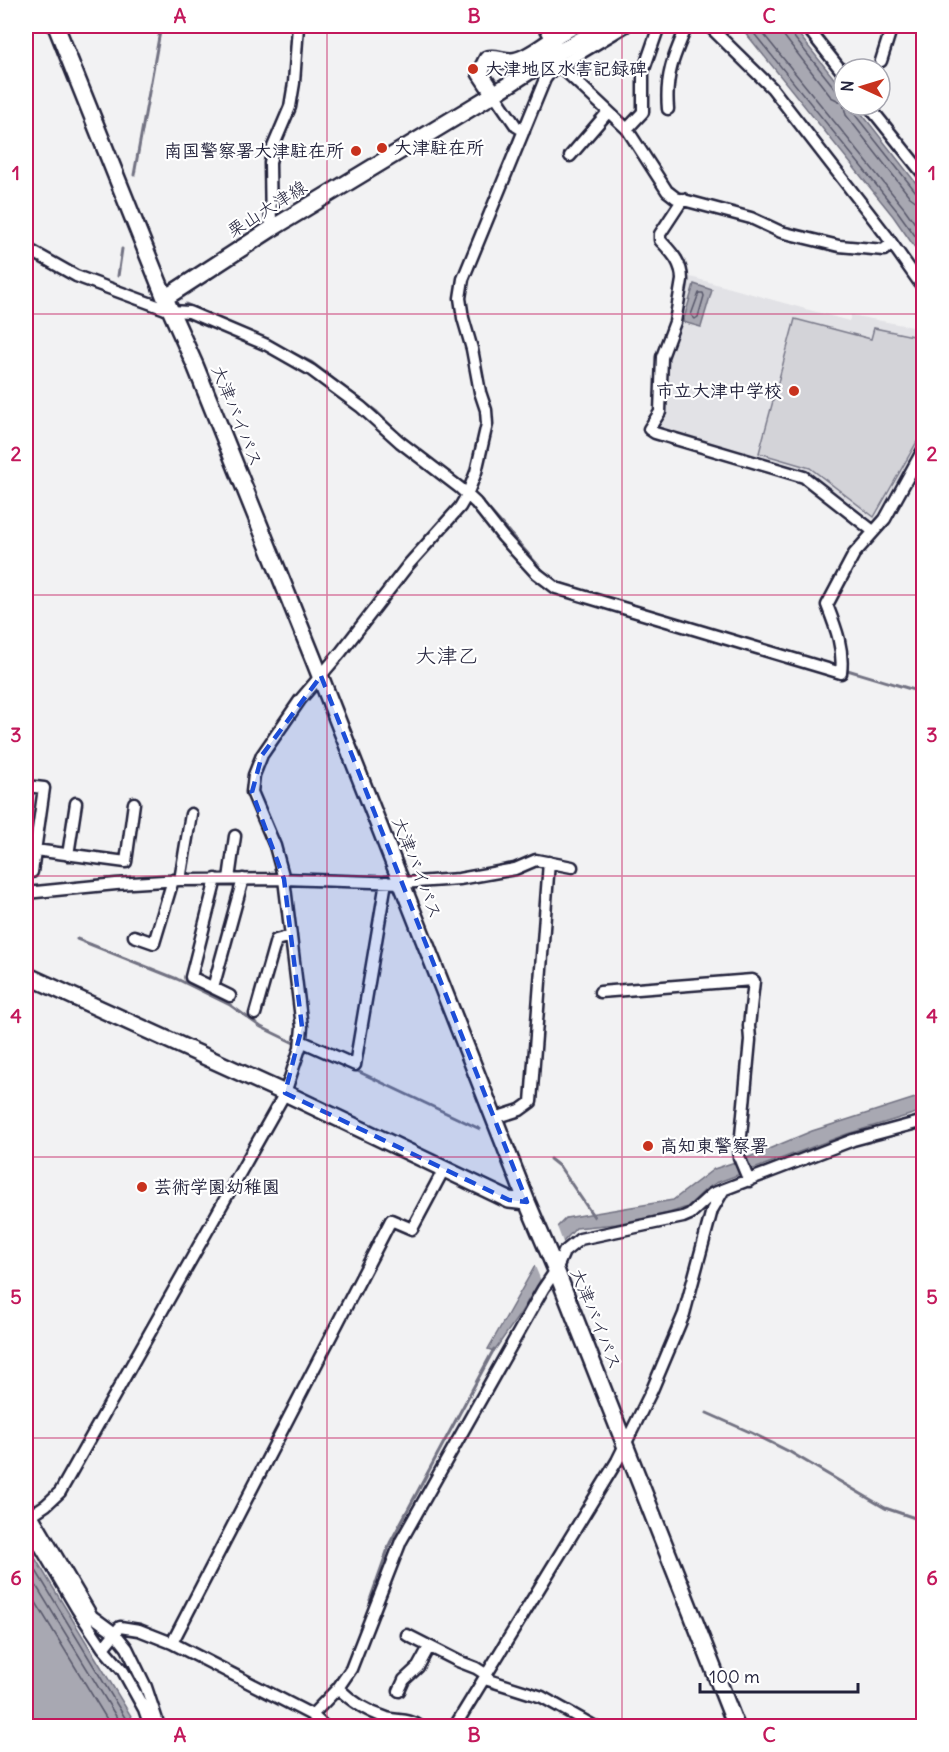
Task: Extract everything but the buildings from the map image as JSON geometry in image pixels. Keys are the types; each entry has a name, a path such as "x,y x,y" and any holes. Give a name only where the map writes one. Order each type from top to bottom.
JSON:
{"main road":[{"name":"大津バイパス","path":"56,26 321,676 394,883 495,1118 736,1726"},
{"name":"栗山大津線","path":"168,305 271,229 559,52 606,26"},
{"path":"494,94 480,74 487,59 517,61 550,32"},
{"path":"26,975 285,1093 509,1200 527,1202"}],"street":[{"path":"271,229 270,163 273,147 290,107 298,26"},
{"path":"550,32 579,26"},
{"path":"27,1514 46,1505 60,1492 285,1093 301,1041 302,1027 284,879 275,846 252,792 254,775 262,755 300,700 409,564 460,507 467,495 476,472 487,423 460,298 463,279 545,79 551,71 626,26"},
{"path":"627,129 644,112 643,72 659,26"},
{"path":"668,109 670,63 687,26"},
{"path":"709,26 772,88 924,289"},
{"path":"806,26 832,59"},
{"path":"882,57 892,26"},
{"path":"560,66 627,129 667,191 676,198 751,218 781,232 838,246 884,250 891,243"},
{"path":"494,94 516,126 524,131"},
{"path":"570,156 608,112"},
{"path":"878,117 924,175"},
{"path":"683,199 660,234 660,240 676,257 682,280 675,322 662,357 660,412 649,429 655,433 804,477 873,531"},
{"path":"26,248 76,276 189,312 267,345 311,370 361,407 400,442 467,495 534,572 556,588 841,673 839,636 827,605 854,554 885,519 924,448"},
{"path":"26,786 44,788 32,872"},
{"path":"68,855 76,803"},
{"path":"35,850 126,862 134,803"},
{"path":"134,936 154,943 176,880 191,814"},
{"path":"229,879 236,836"},
{"path":"26,893 176,880 284,879 394,883 459,879 515,869 536,860 572,867"},
{"path":"495,1118 520,1110 531,1102 549,862"},
{"path":"216,879 191,977 230,996"},
{"path":"213,988 243,879"},
{"path":"301,1041 355,1065 394,883"},
{"path":"255,1014 276,940 291,936"},
{"path":"600,992 754,981 739,1157 748,1177"},
{"path":"312,1715 338,1688 351,1669 401,1541 564,1252 580,1239 683,1217 690,1214 712,1194 723,1191 748,1177 853,1140 924,1121"},
{"path":"171,1643 391,1220 412,1229 444,1169"},
{"path":"454,1726 626,1445 684,1314 712,1210 723,1191"},
{"path":"27,1514 92,1617 115,1633 127,1648 146,1687 159,1726"},
{"path":"27,1514 77,1609 103,1648 123,1671 144,1709 150,1726"},
{"path":"103,1648 120,1627 139,1630 171,1643 312,1715 324,1726"},
{"path":"407,1635 476,1668 486,1677 542,1697 591,1726"},
{"path":"399,1691 404,1680 418,1667 429,1647"},
{"path":"338,1688 362,1708 387,1718 413,1722 419,1726"}],"highlighted area":[{"path":"321,676 527,1202 509,1200 285,1093 302,1027 284,879 252,792 262,755"}],"shaded area":[{"name":"市立大津中学校","path":"687,276 849,321 851,315 923,329 923,437 876,519 871,519 809,472 657,426 665,360"},
{"path":"795,319 871,339 874,328 923,338 923,431 874,517 810,468 759,453"}],"water":[{"path":"740,26 792,26 832,76 832,117 864,117 923,192 923,259 893,216"},
{"path":"694,284 712,290 701,327 683,322"},
{"path":"915,1098 923,1098 923,1111 847,1134 716,1183 687,1207 616,1224 576,1228 563,1242 520,1314 494,1351 488,1349 557,1227 566,1218 673,1200 714,1169 812,1131"},
{"path":"26,1543 134,1721 136,1726 26,1726"}],"pier":[{"path":"556,1224 564,1245 542,1283 534,1264"}],"waterway":[{"path":"134,175 161,26"},
{"path":"118,276 122,249"},
{"path":"186,304 228,323"},
{"path":"283,348 311,362 377,412 401,436"},
{"path":"477,496 545,573"},
{"path":"554,581 568,586"},
{"path":"672,617 692,623"},
{"path":"844,669 924,693"},
{"path":"77,939 177,979 230,1005 261,1027 294,1043"},
{"path":"353,1069 480,1129"},
{"path":"550,1159 560,1167 594,1217"},
{"path":"370,1600 390,1543 494,1349"},
{"path":"707,1413 790,1452 885,1508 924,1521"}],"place":[{"name":"大津地区水害記録碑","path":"473,69"},
{"name":"大津駐在所","path":"382,148"},
{"name":"南国警察署大津駐在所","path":"356,151"},
{"name":"市立大津中学校","path":"794,391"},
{"name":"高知東警察署","path":"648,1146"},
{"name":"芸術学園幼稚園","path":"142,1187"}],"district":[{"name":"大津乙","path":"447,656"}]}
